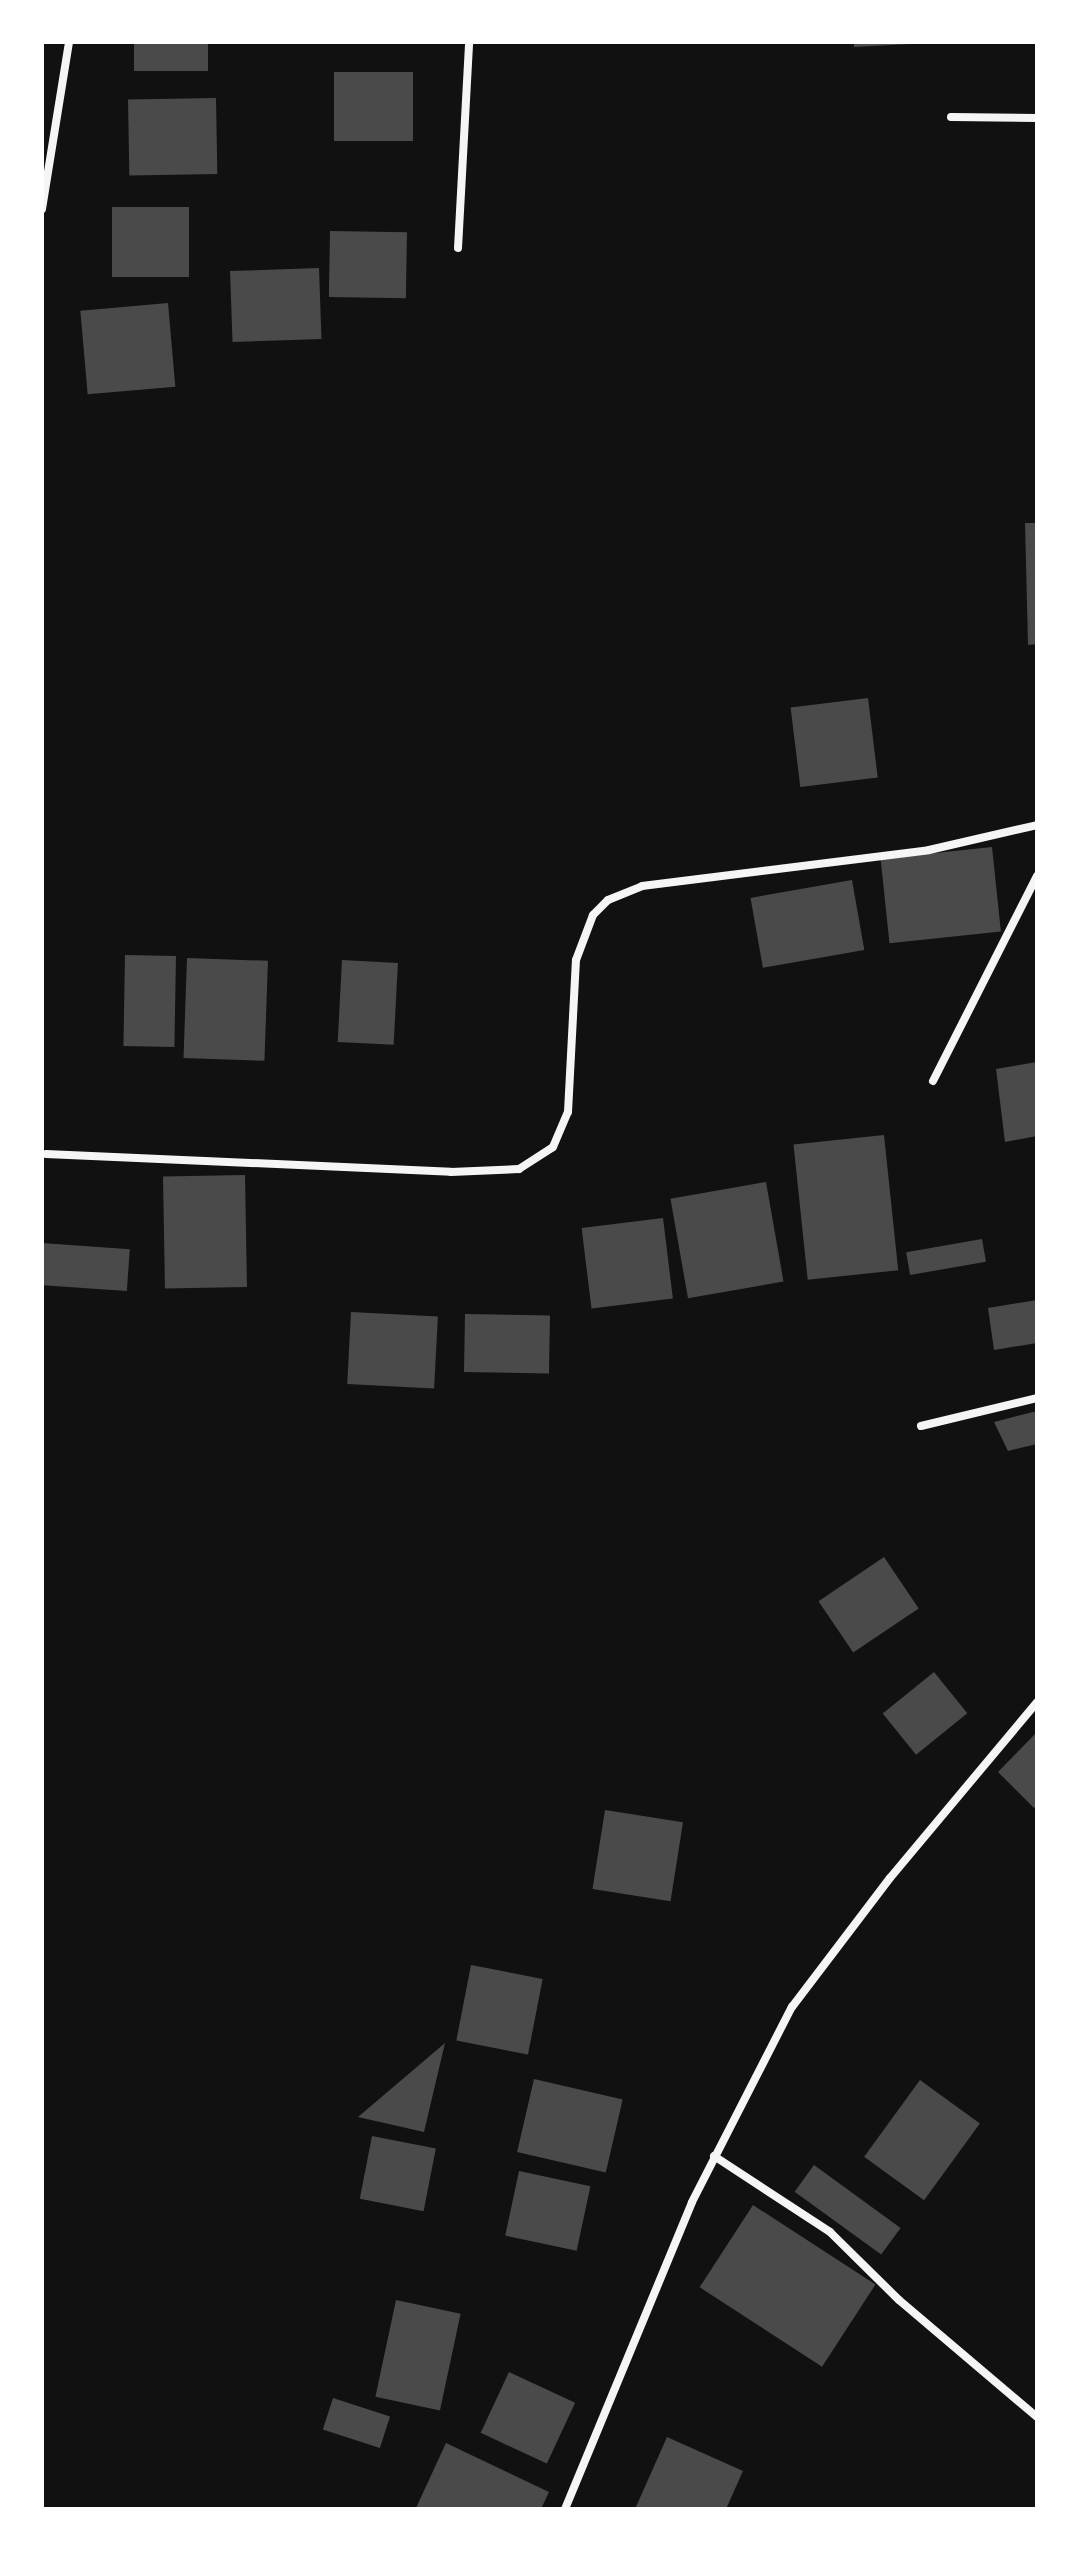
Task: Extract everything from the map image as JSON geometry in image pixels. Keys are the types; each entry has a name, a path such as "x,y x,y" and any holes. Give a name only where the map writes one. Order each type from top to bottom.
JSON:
{"street":[{"path":"42,209 69,42"},
{"path":"458,248 469,42"},
{"path":"951,117 1037,118"},
{"path":"46,1154 451,1172 519,1169 553,1147 568,1112 576,960 593,915 608,900 642,886 929,850 1037,825"},
{"path":"933,1081 1037,876"},
{"path":"921,1426 1037,1398"},
{"path":"565,2509 714,2156 792,2007 890,1878 1037,1702"},
{"path":"714,2156 830,2232 899,2300 1037,2417"}],"building":[{"path":"134,42 208,42 208,71 134,71"},
{"path":"854,42 910,42 910,44 854,47"},
{"path":"334,72 413,72 413,141 334,141"},
{"path":"216,98 217,174 129,176 128,100"},
{"path":"112,207 189,207 189,277 112,277"},
{"path":"330,231 407,232 406,298 329,297"},
{"path":"319,268 321,339 233,342 230,271"},
{"path":"168,303 175,387 88,394 80,311"},
{"path":"1025,523 1037,523 1037,644 1028,645"},
{"path":"868,698 878,777 800,787 791,708"},
{"path":"992,847 1001,932 889,943 881,859"},
{"path":"852,880 864,950 763,968 751,898"},
{"path":"125,955 176,956 174,1047 123,1046"},
{"path":"187,958 268,961 264,1061 184,1058"},
{"path":"342,960 398,963 394,1045 338,1042"},
{"path":"1037,1062 1037,1136 1005,1142 996,1069"},
{"path":"884,1135 898,1270 808,1280 793,1145"},
{"path":"245,1175 247,1287 165,1288 163,1176"},
{"path":"766,1182 784,1281 688,1298 670,1199"},
{"path":"663,1218 673,1298 591,1308 582,1228"},
{"path":"982,1239 986,1262 910,1275 906,1252"},
{"path":"42,1243 130,1249 127,1291 42,1285"},
{"path":"1037,1300 1037,1343 994,1350 988,1308"},
{"path":"351,1312 438,1317 434,1388 347,1384"},
{"path":"465,1314 550,1315 549,1373 464,1372"},
{"path":"1037,1411 1037,1444 1008,1451 994,1422"},
{"path":"884,1557 919,1608 853,1653 819,1601"},
{"path":"934,1672 967,1713 916,1755 883,1714"},
{"path":"1037,1732 1037,1805 1034,1808 998,1772"},
{"path":"605,1810 683,1822 671,1901 592,1889"},
{"path":"471,1965 543,1979 528,2055 456,2041"},
{"path":"445,2043 424,2132 358,2117"},
{"path":"534,2079 623,2099 606,2173 517,2152"},
{"path":"920,2080 980,2123 924,2200 864,2157"},
{"path":"372,2136 436,2148 424,2211 360,2199"},
{"path":"814,2165 901,2228 881,2255 795,2192"},
{"path":"519,2171 590,2186 577,2251 505,2236"},
{"path":"753,2205 875,2285 822,2367 700,2287"},
{"path":"396,2300 461,2314 440,2411 375,2397"},
{"path":"509,2372 575,2403 547,2464 481,2433"},
{"path":"333,2398 390,2417 380,2448 323,2429"},
{"path":"667,2437 743,2471 726,2509 635,2509"},
{"path":"446,2443 549,2492 541,2509 416,2508"}]}
